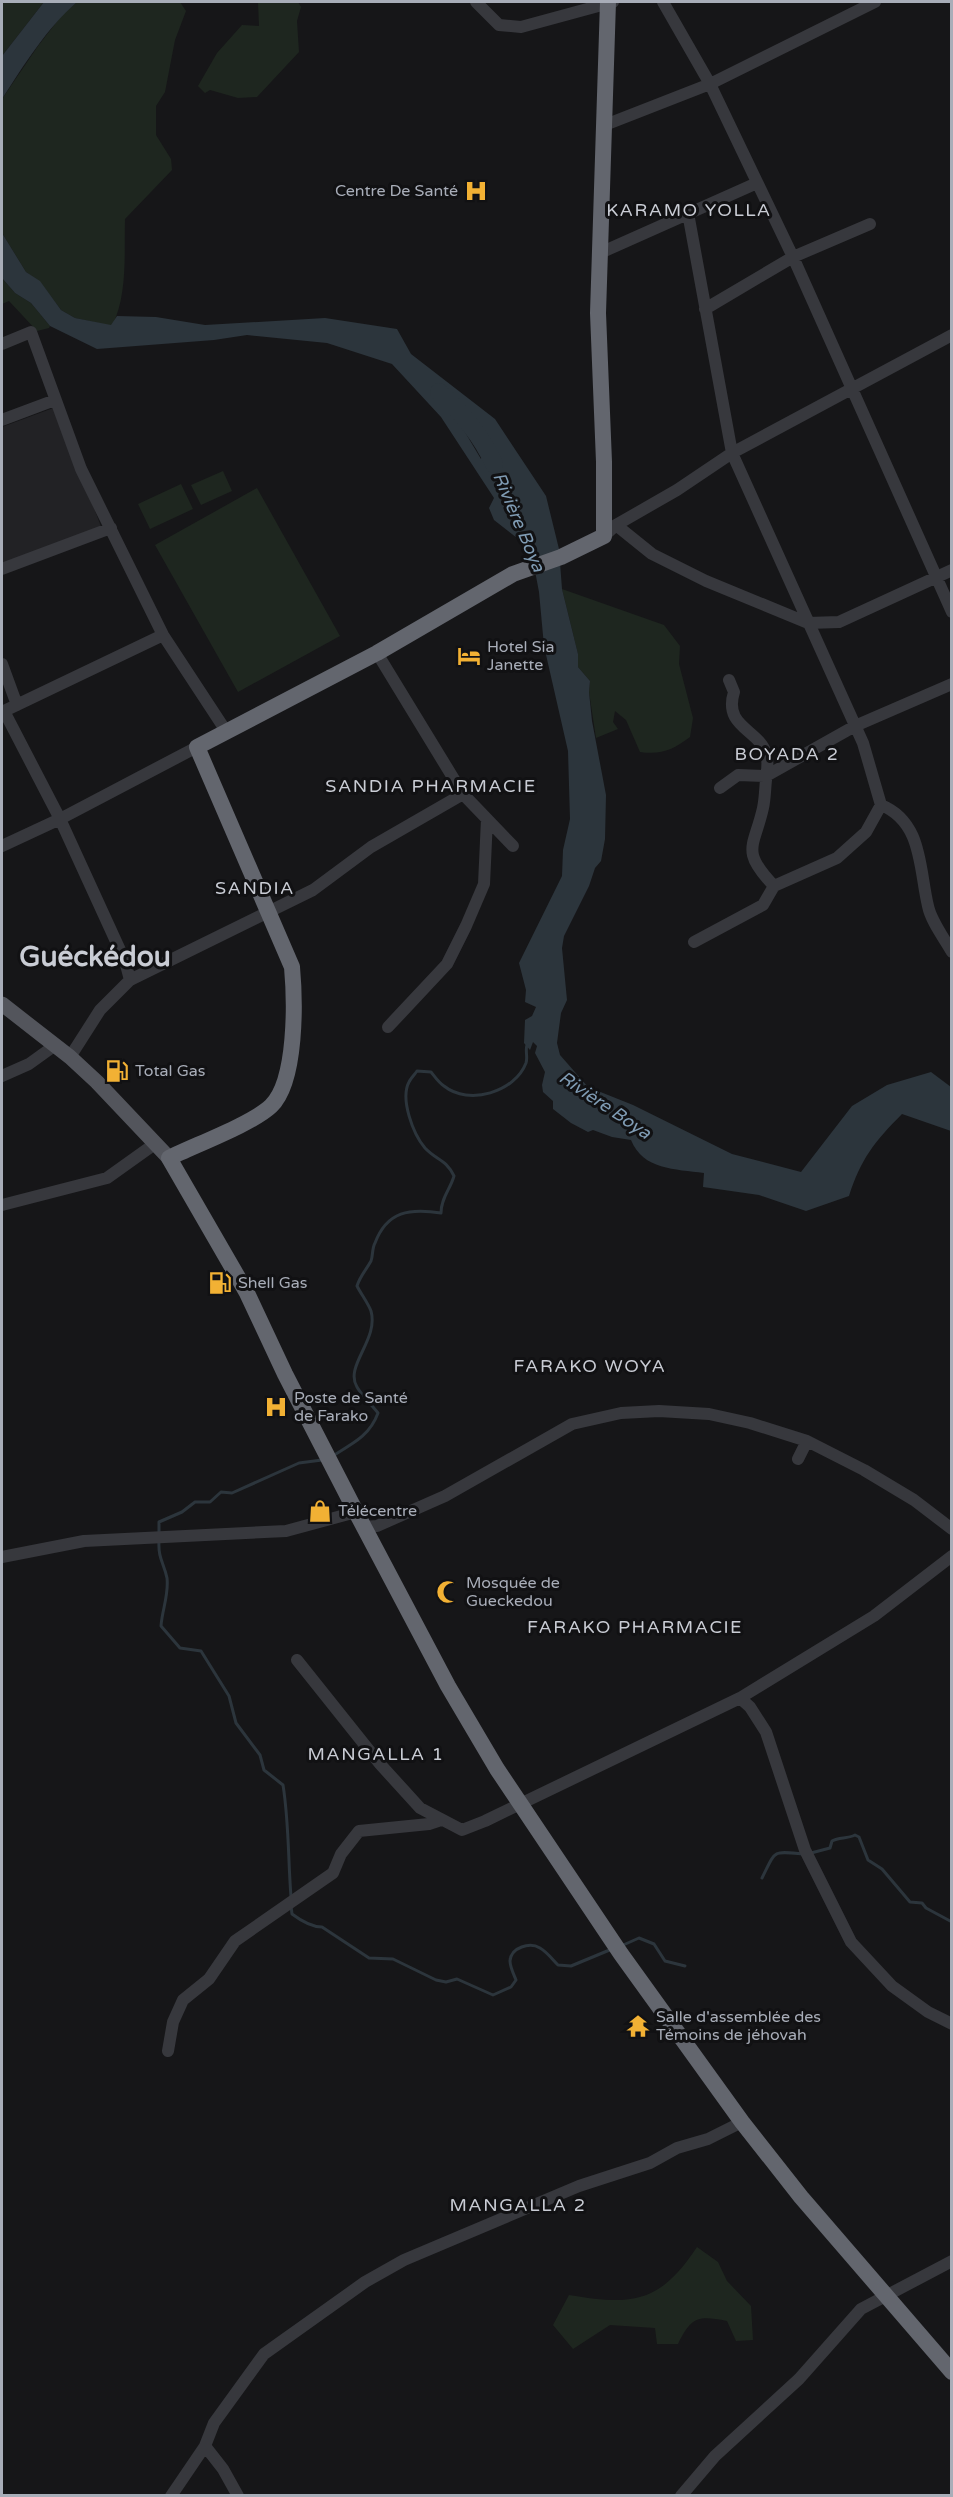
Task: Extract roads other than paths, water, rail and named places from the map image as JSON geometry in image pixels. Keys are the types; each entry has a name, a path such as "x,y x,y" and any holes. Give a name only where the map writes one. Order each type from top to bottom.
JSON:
{"highway":[{"path":"610,2 598,313 604,462 610,531 561,557 513,574 377,653 197,747 292,967 296,1000 294,1032 282,1086 273,1104 259,1115 168,1158 247,1293 285,1374 360,1520 448,1686 497,1769 621,1954 742,2122 801,2197 951,2372"}],"main road":[{"path":"2,1004 70,1057 120,1105 168,1158"}],"street":[{"path":"476,2 499,25 521,27 610,2"},
{"path":"663,2 710,84 793,257 951,612"},
{"path":"605,125 710,84 875,2"},
{"path":"600,253 757,183"},
{"path":"688,213 732,453 863,743 881,805 866,832 837,858 774,886 764,905 694,942"},
{"path":"705,309 793,257 870,224"},
{"path":"2,344 31,333 81,469 163,635 226,731"},
{"path":"951,335 732,453 610,531 706,581 808,623 839,622 951,570"},
{"path":"2,420 55,400"},
{"path":"2,569 111,528"},
{"path":"129,980 125,961 60,819 3,711 163,635"},
{"path":"377,653 463,794 513,846"},
{"path":"2,664 18,705"},
{"path":"729,680 734,692 731,703 736,719 744,730 761,741 766,754 764,807 751,847 757,867 774,886"},
{"path":"720,788 738,775 766,776 855,726 951,684"},
{"path":"2,846 60,819 197,747"},
{"path":"70,1057 100,1010 129,980 313,890 371,847 463,794"},
{"path":"881,805 896,811 916,843 928,908 951,952"},
{"path":"388,1027 447,964 466,926 484,884 487,819"},
{"path":"2,1076 29,1064 54,1046"},
{"path":"2,1205 107,1178 156,1143"},
{"path":"2,1557 84,1541 286,1531 360,1520 377,1526 445,1496 572,1424 621,1413 659,1411 709,1414 750,1423 807,1441 864,1470 914,1500 951,1529"},
{"path":"798,1459 807,1441"},
{"path":"297,1660 380,1764 420,1808 462,1830 740,1698 874,1616 951,1556"},
{"path":"740,1698 750,1707 766,1732 806,1850 851,1942 892,1986 928,2012 951,2024"},
{"path":"168,2051 173,2022 183,2000 209,1979 235,1941 333,1873 341,1854 359,1831 429,1824 441,1820"},
{"path":"171,2496 205,2446 214,2423 264,2354 365,2282 404,2260 579,2186 650,2163 677,2148 708,2139 742,2122"},
{"path":"681,2496 715,2456 799,2379 861,2309 951,2261"},
{"path":"205,2446 223,2469 238,2496"}],"water":[{"path":"44,2 77,2 45,36 2,99 2,56"},
{"path":"2,233 26,272 40,281 61,310 75,318 111,325 117,316 156,317 205,325 325,318 397,329 411,354 495,419 546,496 559,549 562,589 578,654 578,667 590,681 592,721 606,795 605,839 601,861 595,868 589,886 564,936 562,948 567,1000 561,1013 557,1043 560,1055 588,1087 633,1105 732,1154 801,1172 852,1106 887,1085 931,1072 951,1087 951,1131 902,1114 870,1152 858,1172 849,1196 806,1211 759,1195 703,1187 704,1173 671,1169 652,1163 636,1150 631,1140 612,1137 593,1130 588,1132 571,1123 553,1109 553,1101 543,1092 545,1072 535,1053 537,1046 533,1042 530,1050 524,1043 525,1020 532,1016 536,1007 525,1002 526,990 519,963 562,876 563,850 570,819 568,751 544,646 539,592 532,555 521,541 494,520 489,508 494,498 441,417 392,364 327,343 247,335 214,340 97,349 50,326 31,303 15,293 2,278","holes":["455,408 475,424 481,434 481,459 453,412 452,409"]}],"waterway":[{"name":"Rivière Boya","path":"439,392 470,425 484,444 494,464"},
{"path":"334,1455 366,1433 378,1413 359,1390 354,1379 372,1322 371,1311 357,1286 371,1261 374,1245 386,1224 401,1214 419,1211 441,1213 442,1203 454,1176 448,1166 425,1148 416,1134 407,1107 409,1082 417,1071 431,1072 440,1083 454,1092 466,1095 490,1093 512,1082 520,1073 527,1061 527,1045"},
{"path":"159,1534 159,1522 182,1512 195,1502 210,1502 221,1492 232,1493 299,1463 322,1460"},
{"path":"159,1541 159,1552 167,1578 161,1626 180,1648 201,1651 229,1696 236,1723 260,1755 264,1770 283,1785 291,1897"},
{"path":"811,1853 830,1848 832,1841 855,1835 859,1837 868,1860 882,1869 910,1902 922,1903 926,1908 952,1922"},
{"path":"762,1878 776,1854 802,1854"},
{"path":"291,1906 292,1914 302,1921 322,1927 369,1958 393,1959 436,1980 446,1982 457,1979 493,1995 511,1987 516,1980 510,1961 514,1952 522,1947 536,1946 558,1965 571,1966 612,1949"},
{"path":"621,1946 639,1938 654,1944 665,1961 685,1966"}],"place":[{"name":"Centre De Santé","path":"476,191"},
{"name":"Hotel Sia Janette","path":"469,656"},
{"name":"Total Gas","path":"117,1071"},
{"name":"Shell Gas","path":"220,1283"},
{"name":"Poste de Santé de Farako","path":"276,1407"},
{"name":"Télécentre","path":"320,1511"},
{"name":"Mosquée de Gueckedou","path":"448,1592"},
{"name":"Salle d'assemblée des Témoins de jéhovah","path":"638,2026"}],"district":[{"name":"KARAMO YOLLA","path":"689,210"},
{"name":"BOYADA 2","path":"787,754"},
{"name":"SANDIA PHARMACIE","path":"431,786"},
{"name":"SANDIA","path":"255,888"},
{"name":"Guéckédou","path":"95,957"},
{"name":"FARAKO WOYA","path":"590,1366"},
{"name":"FARAKO PHARMACIE","path":"635,1627"},
{"name":"MANGALLA 1","path":"376,1754"},
{"name":"MANGALLA 2","path":"518,2205"}]}
